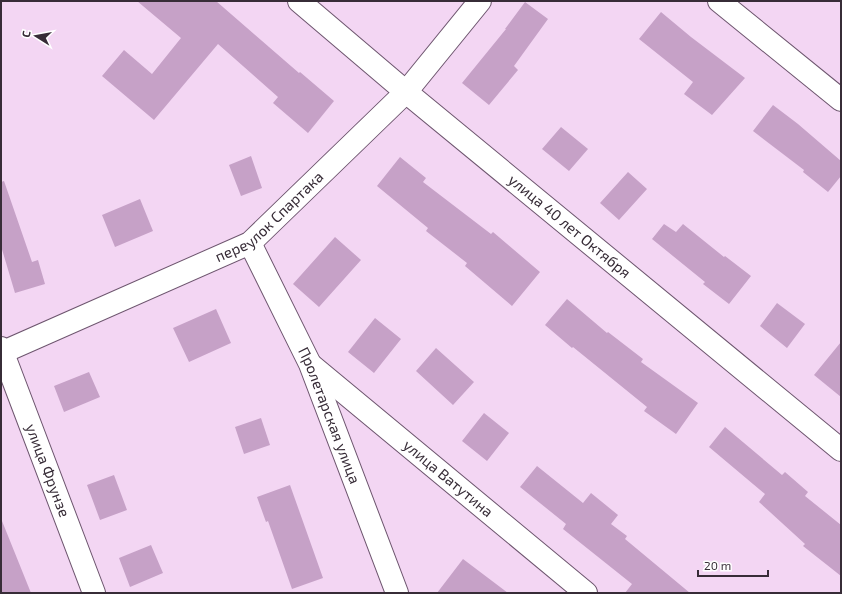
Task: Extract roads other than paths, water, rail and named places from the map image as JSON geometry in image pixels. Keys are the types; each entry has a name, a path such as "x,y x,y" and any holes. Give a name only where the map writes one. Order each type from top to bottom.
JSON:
{"street":[{"name":"улица 40 лет Октября","path":"299,1 406,92 841,450"},
{"name":"переулок Спартака","path":"1,351 250,243 406,92 480,1"},
{"path":"719,1 841,100"},
{"name":"Пролетарская улица","path":"250,243 310,364 397,593"},
{"name":"улица Фрунзе","path":"1,351 94,593"},
{"name":"улица Ватутина","path":"310,364 586,593"}]}
